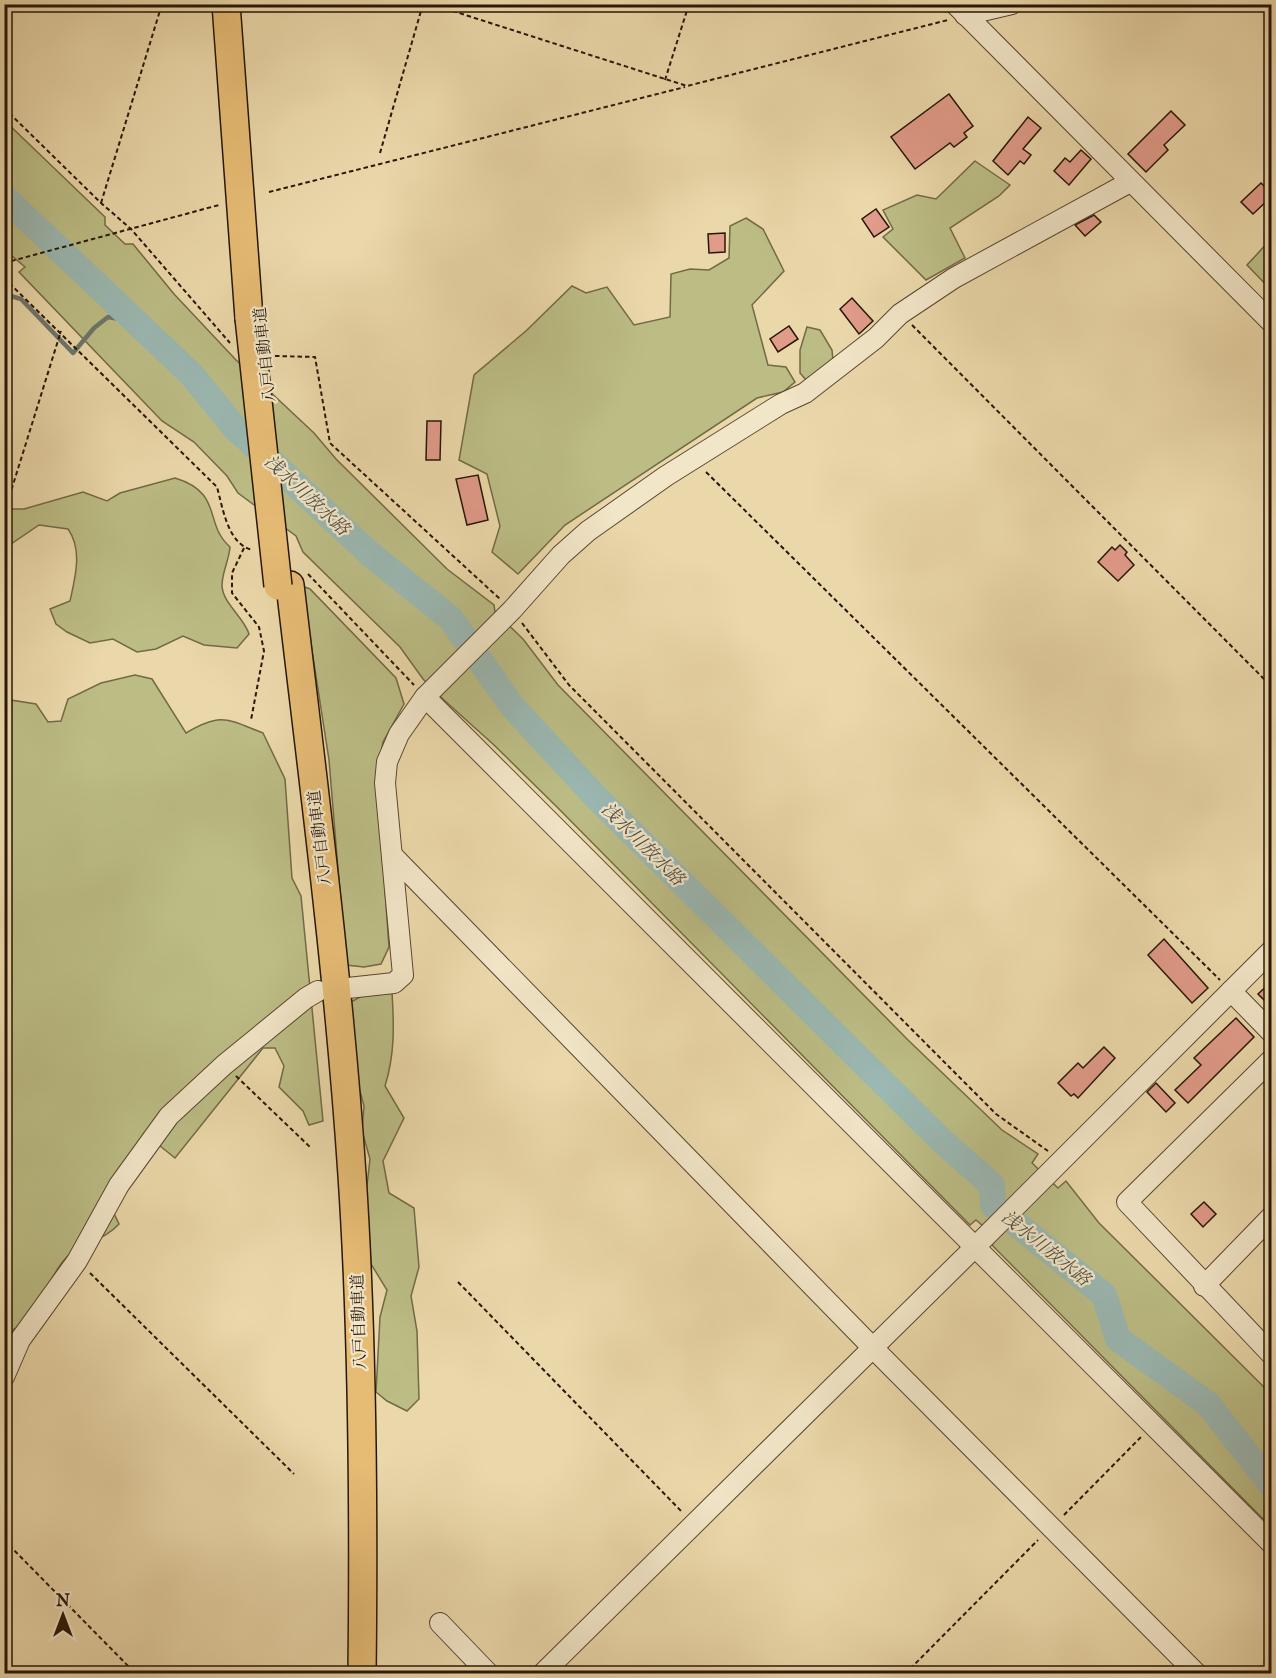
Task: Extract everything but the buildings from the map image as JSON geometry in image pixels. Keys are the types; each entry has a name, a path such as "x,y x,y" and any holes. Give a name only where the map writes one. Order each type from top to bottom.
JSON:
{"highway":[{"name":"八戸自動車道","path":"226,4 255,318 290,580 329,928 352,1173 360,1333 363,1494 362,1674"},
{"name":"八戸自動車道","path":"237,4 255,318"},
{"name":"八戸自動車道","path":"290,580 341,1177 349,1348 352,1674"}],"street":[{"path":"960,10 1012,4"},
{"path":"960,10 1272,323"},
{"path":"348,988 394,983 404,975 385,783 387,762 399,734 425,697 512,610 561,555 588,531 693,460 780,404 805,393 876,338 900,314 954,278 1130,182"},
{"path":"425,697 976,1246 1151,1426 1272,1544"},
{"path":"392,855 872,1347 1053,1526 1197,1674"},
{"path":"542,1674 1272,950"},
{"path":"4,1377 20,1341 77,1261 119,1185 169,1116 224,1065 306,998 318,991"},
{"path":"1231,991 1272,1033"},
{"path":"1272,1059 1126,1202 1272,1356"},
{"path":"1204,1286 1272,1216"},
{"path":"440,1623 489,1674"}],"path":[{"path":"101,203 162,4"},
{"path":"380,153 423,4"},
{"path":"431,4 687,86"},
{"path":"665,80 689,4"},
{"path":"268,192 687,86 960,10"},
{"path":"4,108 101,203 131,229 231,345"},
{"path":"4,262 227,203"},
{"path":"4,278 61,331 217,488 230,531 244,548 254,550"},
{"path":"900,314 1272,687"},
{"path":"7,504 61,331"},
{"path":"272,356 315,357 330,443 512,610 569,685 996,1114 1056,1163"},
{"path":"693,460 1231,991"},
{"path":"244,548 232,573 232,593 259,627 264,651 251,720"},
{"path":"290,580 425,697"},
{"path":"224,1065 310,1147"},
{"path":"77,1261 125,1305 294,1474"},
{"path":"458,1282 694,1525"},
{"path":"904,1674 1151,1426"},
{"path":"4,1540 136,1674"},
{"path":"1252,1674 1272,1656"}],"green space":[{"path":"4,120 105,217 105,225 125,244 133,244 174,294 236,360 314,433 336,459 447,569 494,605 495,612 523,639 558,685 908,1040 1002,1130 1038,1154 1032,1163 1058,1188 1066,1181 1099,1223 1271,1394 1271,1527 992,1245 997,1238 976,1220 970,1225 557,807 423,679 400,647 303,552 296,536 238,493 227,476 194,442 162,421 19,272 25,267 5,250"},
{"path":"975,161 1010,185 999,196 950,228 965,258 926,280 883,237 893,229 883,210 917,195 936,199"},
{"path":"746,218 763,229 784,271 752,305 768,365 786,367 795,382 783,392 757,398 565,525 518,574 492,552 500,526 487,474 459,460 474,375 527,330 572,286 586,293 607,287 634,325 670,317 671,274 690,269 709,270 729,258 730,226"},
{"path":"1271,239 1271,290 1247,265"},
{"path":"807,327 820,330 832,350 833,361 806,380 800,373 800,350"},
{"path":"175,478 190,484 207,500 217,528 230,547 222,580 223,592 249,634 237,648 204,645 183,636 156,649 137,652 113,639 90,643 56,624 50,609 70,601 74,583 77,555 73,537 68,529 39,525 5,548 5,509 24,509 83,492 107,501 120,493"},
{"path":"302,586 310,589 396,678 404,704 383,742 377,777 389,947 381,964 364,967 346,965 329,760"},
{"path":"135,675 152,679 186,733 208,722 224,720 263,733 285,779 292,878 301,896 323,1121 309,1125 303,1111 279,1087 284,1066 275,1048 263,1048 175,1158 144,1133 105,1195 119,1224 106,1235 70,1254 58,1268 32,1312 15,1329 5,1333 4,699 36,704 48,722 61,721 68,699 101,683"},
{"path":"369,992 392,992 393,1039 391,1062 385,1086 404,1118 383,1161 389,1193 414,1208 419,1267 411,1296 417,1331 419,1399 407,1411 387,1401 376,1392 380,1317 387,1290 371,1264 366,1194 370,1159 362,1131 364,1106 356,1076 351,1002"}],"waterway":[{"name":"浅水川放水路","path":"4,197 192,375 234,427 369,553 451,619 512,706 593,794 942,1141 992,1185 993,1205 1104,1295 1118,1339 1208,1404 1272,1486"},
{"path":"4,294 21,299 73,353 94,328 108,317 137,322"}]}
